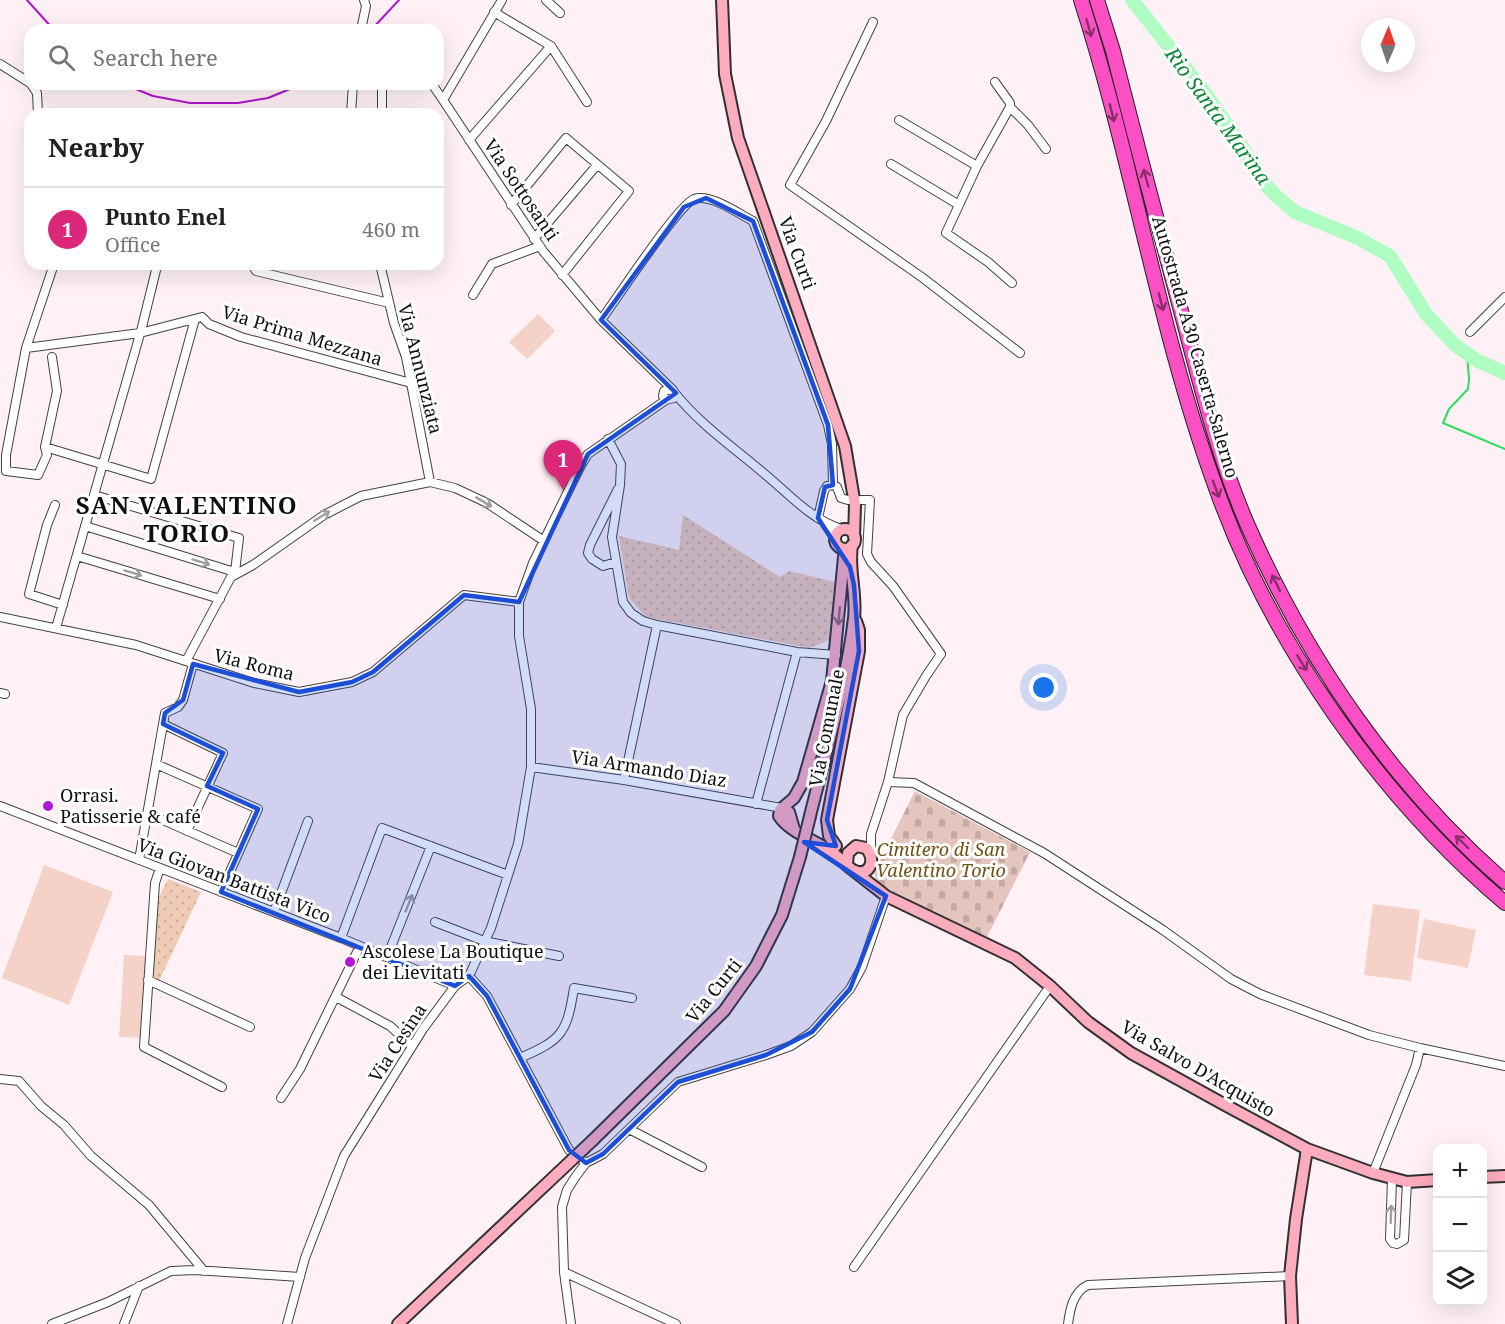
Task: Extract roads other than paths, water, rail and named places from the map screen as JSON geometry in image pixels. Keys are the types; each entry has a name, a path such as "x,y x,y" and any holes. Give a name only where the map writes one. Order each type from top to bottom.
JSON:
{"highway":[{"name":"Autostrada A30 Caserta-Salerno","path":"1081,0 1192,418 1216,489 1256,580 1291,646 1331,708 1387,784 1444,847 1505,903"},
{"name":"Autostrada A30 Caserta-Salerno","path":"1097,0 1113,51 1208,415 1248,526 1303,635 1336,688 1398,771 1454,834 1505,882"}],"street":[{"path":"362,24 366,6 364,0"},
{"path":"443,100 502,0"},
{"path":"546,0 560,13"},
{"name":"Via Curti","path":"722,0 725,75 738,138 798,304 845,446 855,514 832,681 805,775 794,798 781,813"},
{"path":"494,12 551,46 587,102"},
{"path":"873,22 826,120 790,185 923,278 1020,353"},
{"path":"469,141 551,46"},
{"path":"0,64 24,79"},
{"path":"995,82 1010,103 1010,107 1028,125 1046,149"},
{"path":"35,90 38,108"},
{"path":"351,108 353,90"},
{"path":"382,90 382,108"},
{"name":"Via Sottosanti","path":"436,90 511,205 562,275 601,320 659,377 668,394 801,506 821,520 843,529"},
{"path":"1010,107 977,165 946,233 1012,282"},
{"path":"899,120 977,165"},
{"path":"511,205 566,138 629,191 562,275"},
{"path":"891,164 959,205"},
{"path":"473,295 492,264 537,242 597,165"},
{"path":"601,320 684,207 695,199 713,200 753,221 828,425 832,444 833,485"},
{"path":"52,270 26,348 6,455 6,471 38,475 46,455 45,447 57,391 52,357"},
{"path":"56,628 156,270"},
{"path":"256,270 389,303"},
{"name":"Via Annunziata","path":"381,270 406,357 430,482"},
{"path":"1470,332 1505,297"},
{"name":"Via Prima Mezzana","path":"26,348 140,333 202,316 209,324 241,337 411,383"},
{"path":"45,447 151,479 195,318"},
{"path":"586,1163 569,1150 487,996 469,976 484,941 518,844 531,767 531,709 519,636 519,602 533,563 588,454 633,424 668,394"},
{"path":"608,439 621,464 612,537 623,602 631,613 657,626 797,652 836,655"},
{"path":"139,860 165,713 178,707 183,700 189,662 231,577 324,515 361,496 430,482 474,496 544,541"},
{"path":"616,562 603,566 588,553 603,516 620,485"},
{"path":"833,485 837,487 841,498 848,500"},
{"path":"821,520 824,491 828,486 833,485"},
{"path":"94,495 239,538 237,573"},
{"path":"861,500 870,500 867,554 871,562 893,586 941,654 903,715 888,782 871,834 871,885"},
{"path":"55,505 47,525 29,594 63,605"},
{"path":"843,529 850,530 853,541 844,549 837,543 836,533 843,529 855,514"},
{"name":"Via Sottosanti","path":"821,520 837,543"},
{"path":"85,526 237,573"},
{"name":"Via Curti","path":"398,1324 593,1140 724,1011 756,966 782,915 800,857 844,674 855,616 855,598 847,562 837,543"},
{"path":"76,556 220,599"},
{"name":"Via Roma","path":"0,617 136,645 254,683 299,692 352,682 373,672 464,595 519,602"},
{"name":"Via Comunale","path":"836,846 829,836 827,820 859,651 859,630 855,616"},
{"path":"624,780 657,626"},
{"path":"758,805 797,652"},
{"path":"163,724 223,753 187,831"},
{"path":"156,764 258,809 221,892"},
{"name":"Via Armando Diaz","path":"531,767 624,780 758,805 781,813"},
{"path":"888,782 914,783 1044,853 1163,930 1231,979 1260,994 1369,1035 1505,1066"},
{"name":"Via Giovan Battista Vico","path":"0,806 341,938 455,986"},
{"path":"781,813 789,812 794,829 822,844 850,867 861,872 870,867"},
{"path":"147,813 238,853"},
{"path":"274,912 308,821"},
{"path":"341,938 382,828 508,875"},
{"path":"850,867 846,856 871,834"},
{"path":"822,844 866,848 871,854"},
{"path":"387,957 431,846"},
{"name":"Via Salvo D'Acquisto","path":"850,867 886,896 1014,958 1050,986 1088,1022 1131,1053 1307,1149 1392,1179 1407,1182 1433,1180"},
{"path":"160,868 155,883 144,1047 222,1086"},
{"path":"571,1324 564,1272 562,1207 567,1190 586,1163 603,1154 678,1082 791,1046 812,1032 850,989 862,967 886,896"},
{"path":"435,922 484,941 560,956"},
{"path":"281,1098 300,1069 360,946"},
{"name":"Via Cesina","path":"287,1324 305,1258 344,1156 423,1029 455,986 469,976"},
{"path":"148,980 250,1027"},
{"path":"854,1267 1050,986"},
{"path":"520,1058 548,1046 567,1025 574,988 632,998"},
{"path":"336,998 390,1026 412,1046"},
{"path":"1373,1173 1412,1075 1420,1048"},
{"path":"0,1079 19,1081 41,1106 64,1125 91,1156 149,1205 204,1271"},
{"path":"629,1129 702,1167"},
{"path":"1292,1324 1290,1276 1307,1149"},
{"path":"1487,1177 1505,1176"},
{"path":"1392,1179 1390,1239 1397,1245 1404,1240 1407,1182"},
{"path":"52,1324 108,1302 171,1271 300,1277"},
{"path":"564,1272 676,1324"},
{"path":"1068,1324 1071,1305 1080,1291 1088,1285 1290,1276"},
{"path":"124,1324 139,1286"}],"waterway":[{"name":"Rio Santa Marina","path":"1132,0 1203,90 1243,148 1258,176 1275,195 1295,212 1358,238 1390,256 1426,314 1455,345 1478,361 1505,373"},
{"path":"1467,354 1468,389 1449,409 1443,423 1505,449"}],"railway":[{"path":"27,0 49,24"},
{"path":"377,24 399,0"},
{"path":"138,90 153,96 190,103 238,103 268,98 287,90"}],"place":[{"name":"Punto Enel","path":"563,490"},
{"name":"Orrasi. Patisserie & café","path":"48,806"},
{"name":"Ascolese La Boutique dei Lievitati","path":"350,962"}],"district":[{"name":"SAN VALENTINO TORIO","path":"187,520"}],"park label":[{"name":"Cimitero di San Valentino Torio","path":"941,860"}]}
